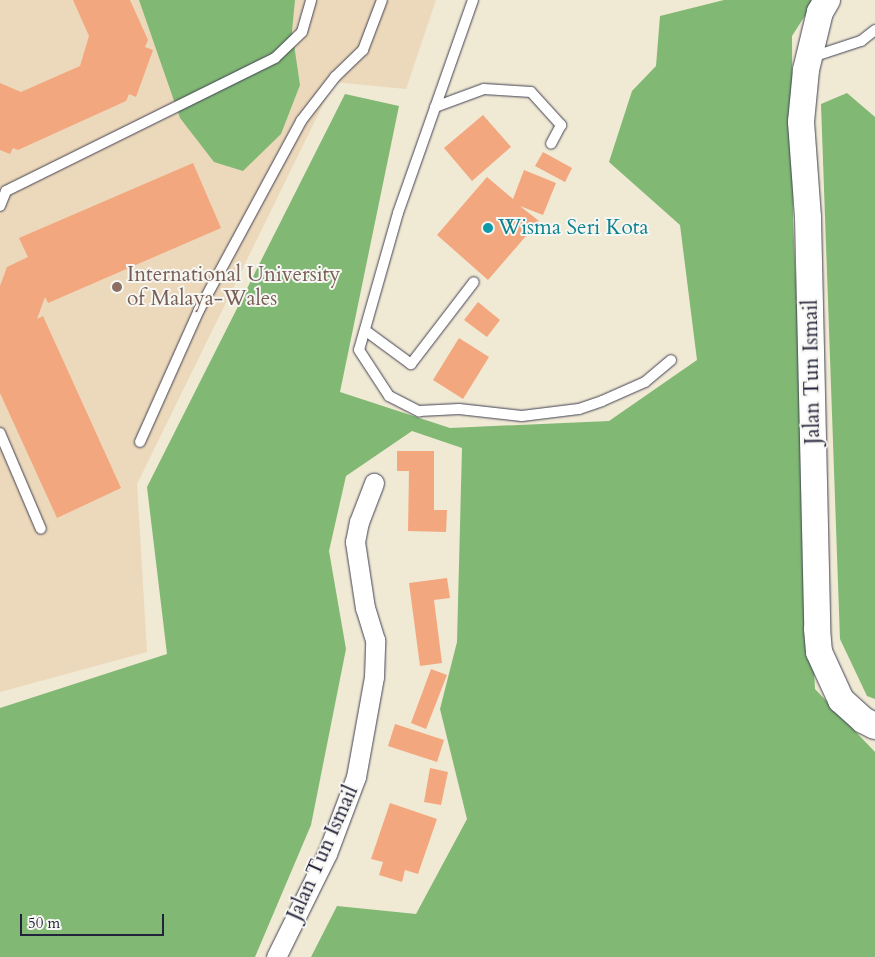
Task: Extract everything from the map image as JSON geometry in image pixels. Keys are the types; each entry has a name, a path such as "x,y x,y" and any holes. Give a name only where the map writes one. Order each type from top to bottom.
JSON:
{"street":[{"name":"Jalan Tun Ismail","path":"827,0 820,12 808,58 801,122 808,218 819,652 841,700 863,720 875,726"},
{"name":"Jalan Tun Ismail","path":"276,957 327,854 356,778 374,677 375,640 365,608 355,542 374,484"}],"lane":[{"path":"0,206 6,191 275,58 302,32 311,0"},
{"path":"140,442 199,310 301,121 335,77 363,50 382,0"},
{"path":"473,0 398,213 366,331 359,350 389,396 419,411 460,409 522,416 579,409 645,382 671,360"},
{"path":"808,58 861,41 875,30"},
{"path":"435,107 484,89 531,92 561,125 551,144"},
{"path":"366,331 411,364 474,282"},
{"path":"0,433 42,529"}],"shaded area":[{"name":"International University of Malaya-Wales","path":"0,0 436,0 406,89 334,82 137,484 147,652 0,692"}],"green space":[{"path":"139,0 295,0 292,31 300,85 281,134 243,171 214,162 180,118"},
{"path":"724,0 815,0 792,36 793,220 815,689 875,752 875,957 311,957 337,906 416,914 467,819 440,709 457,642 462,448 412,431 346,476 329,551 346,649 311,825 255,957 0,957 0,708 167,654 147,487 345,94 399,106 340,392 450,428 609,421 697,360 680,225 609,162 632,91 656,66 660,16"},
{"path":"847,93 875,117 875,699 867,696 840,639 821,104"}],"building":[{"path":"73,0 130,0 148,40 145,47 153,50 136,97 129,94 126,101 18,150 13,148 10,154 0,150 0,83 21,92 80,66 89,36"},
{"path":"483,115 511,147 472,181 444,148"},
{"path":"543,152 572,168 565,182 535,166"},
{"path":"193,163 221,228 48,303 45,297 37,319 43,316 121,488 57,518 0,393 0,286 7,267 28,257 19,238"},
{"name":"Wisma Seri Kota","path":"524,170 556,183 543,215 520,206 539,221 488,280 437,235 487,177 513,199"},
{"path":"478,302 500,320 487,337 464,320"},
{"path":"459,338 489,357 463,399 433,380"},
{"path":"397,451 434,451 434,510 447,510 446,532 408,531 409,471 397,471"},
{"path":"447,578 450,598 434,600 442,663 420,666 409,583"},
{"path":"431,669 447,675 426,729 411,723"},
{"path":"395,724 444,740 437,762 388,746"},
{"path":"430,768 448,772 441,805 424,802"},
{"path":"390,803 437,819 418,874 405,870 402,882 379,875 383,862 371,859"}],"place":[{"name":"Wisma Seri Kota","path":"488,228"},
{"name":"International University of Malaya-Wales","path":"117,287"}]}
